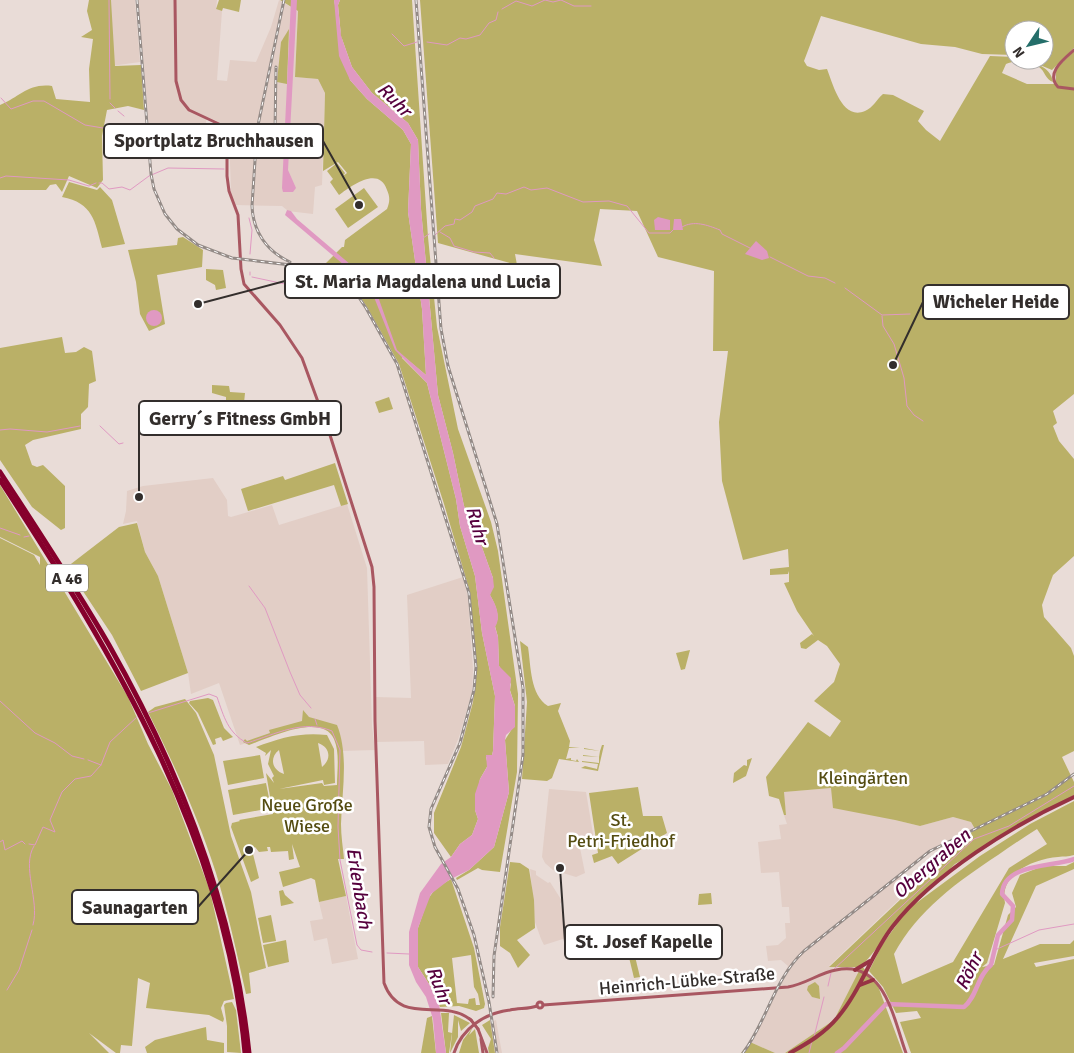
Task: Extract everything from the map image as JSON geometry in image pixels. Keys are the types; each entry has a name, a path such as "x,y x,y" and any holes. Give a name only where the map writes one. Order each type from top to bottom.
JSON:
{"highway":[{"name":"A 46","path":"0,472 108,643 161,752 178,782 220,896 238,971 249,1053"},
{"name":"A 46","path":"0,480 129,686"},
{"name":"A 46","path":"161,752 216,900 233,972 244,1053"}],"main road":[{"path":"790,1053 817,1037 839,1016 893,926 905,912 942,878 999,839 1074,797"},
{"path":"855,970 871,960"},
{"path":"858,986 873,980"}],"street":[{"path":"175,0 176,79 178,94 189,110 219,124 228,138 227,176 229,191 239,220 240,267 244,284 280,325 302,358 332,441 372,567 383,980 387,991 394,1000 407,1008 449,1011 459,1013 470,1020 478,1029 485,1053"},
{"path":"1074,50 1058,66 1054,76 1058,87 1074,89"},
{"path":"855,970 873,980 885,993 906,1053"},
{"name":"Heinrich-Lübke-Straße","path":"456,1053 458,1044 467,1030 488,1015 537,1006 540,1002 543,1005 788,987 803,984 830,971 855,970"}],"shaded area":[{"path":"111,0 135,0 140,62 111,66"},
{"path":"138,0 217,0 216,9 222,11 217,80 227,81 230,60 256,62 271,27 279,0 298,11 295,77 318,79 325,93 322,185 315,187 313,214 288,211 282,206 236,205 231,192 229,133 222,124 215,120 207,117 203,138 209,139 208,150 170,142 164,134 150,138"},
{"path":"291,0 297,0 288,170 296,188 293,192 283,192 282,188"},
{"path":"334,0 340,0 338,5 341,36 352,67 372,93 408,123 418,140 421,209 438,395 464,506 474,525 493,578 494,587 490,595 498,615 495,627 498,637 499,666 511,678 510,691 515,706 515,727 506,735 505,740 509,792 494,847 469,870 449,880 431,894 418,928 418,967 439,1004 446,1053 436,1053 433,1019 426,997 416,982 409,965 409,932 420,893 441,864 451,857 460,844 472,835 478,819 475,810 475,794 480,779 487,767 486,755 492,755 493,751 495,696 482,633 475,576 460,526 456,499 427,383 395,350 370,287 285,215 287,210 291,211 297,219 371,282 397,350 426,375 422,309 408,212 411,144 403,130 367,99 350,80 339,56"},
{"path":"658,217 670,220 670,230 655,230 654,220"},
{"path":"674,219 681,219 683,230 673,230"},
{"path":"756,241 767,251 769,258 762,260 745,254"},
{"path":"154,310 162,318 154,326 146,318"},
{"path":"213,478 227,500 228,516 231,517 272,505 279,525 347,504 367,568 372,726 375,750 341,751 337,735 323,725 310,723 240,745 219,683 191,694 188,673 158,576 145,552 137,521 123,524 127,491 143,486"},
{"path":"463,577 468,598 473,669 472,692 459,737 448,764 425,765 424,741 376,742 376,697 411,698 407,595"},
{"path":"831,788 895,820 920,826 953,817 971,822 975,829 932,851 900,875 909,890 829,966 862,966 834,1020 785,1053 775,1053 750,1042 788,966 781,960 768,961 766,946 778,945 786,938 785,923 790,923 789,907 782,907 779,872 761,873 758,842 781,839 779,825 787,824 784,815 786,814 783,792"},
{"path":"549,789 586,792 594,840 579,843 585,873 576,877 553,870 545,863 542,857"},
{"path":"530,869 536,871 536,875 548,883 550,882 562,901 560,904 569,937 544,945 535,922"},
{"path":"346,896 358,959 332,964 327,938 314,941 310,921 323,919 319,902"},
{"path":"496,1020 502,1053 495,1053 490,1022"}],"green space":[{"path":"89,0 111,0 115,66 141,65 144,110 128,106 107,110 102,136 103,180 97,188 69,176 62,192 56,184 50,185 46,190 0,190 0,105 24,91 44,86 52,86 56,99 90,102 89,69 93,39 81,37 92,30 87,11"},
{"path":"219,0 241,0 239,12 223,8 222,11 216,9"},
{"path":"280,0 334,0 350,80 367,99 403,130 411,144 408,212 422,309 426,375 403,356 402,358 427,383 456,499 460,526 475,576 482,633 495,696 493,751 492,755 486,757 488,765 480,779 475,810 478,819 472,835 460,844 451,857 434,833 434,813 461,747 473,702 477,669 470,592 399,364 357,292 340,274 338,276 322,267 344,247 345,240 387,209 389,204 388,192 383,183 378,179 371,178 357,183 339,195 330,182 333,179 327,171 337,163 345,173 343,176 347,173 338,162 323,171 325,93 318,79 295,77 298,11"},
{"path":"340,0 412,0 428,237 437,327 458,429 491,522 498,551 518,694 517,772 500,872 478,868 457,880 456,878 469,870 494,847 509,792 505,740 515,724 515,706 510,690 511,684 499,666 498,637 495,626 497,614 490,595 493,578 474,525 464,506 438,395 421,209 418,140 408,123 372,93 352,67 341,36 338,5"},
{"name":"Kleingärten","path":"420,0 1074,0 1074,48 1054,68 1054,20 1004,20 1004,55 982,54 955,47 921,44 821,16 804,61 807,66 819,70 827,69 836,92 844,106 850,111 857,113 865,111 883,94 893,95 924,111 918,121 940,141 990,56 1004,57 1002,73 1027,84 1056,84 1056,69 1074,51 1074,394 1053,411 1057,423 1053,426 1059,441 1074,459 1074,556 1053,575 1042,605 1044,617 1071,648 1074,656 1074,751 1062,757 1074,782 1074,795 955,864 915,904 980,856 1030,824 1074,801 1074,855 1049,858 1029,865 1020,869 1007,883 1005,903 987,963 982,967 994,965 1008,915 1016,907 1012,893 1020,875 1043,866 1066,866 1074,862 1074,869 1036,886 1003,959 1040,944 1070,944 1074,940 1074,956 1034,963 1036,967 1074,959 1074,1053 911,1053 900,1022 921,1018 917,1011 896,1013 883,987 869,971 882,945 900,920 862,966 878,986 903,1053 785,1053 834,1020 861,967 829,967 975,829 971,822 953,817 920,826 833,808 831,788 784,792 786,815 784,815 779,799 769,796 766,777 808,722 830,737 841,721 814,701 834,682 840,664 827,646 818,640 806,649 801,648 800,643 812,634 814,636 797,611 784,583 789,582 789,571 788,574 770,575 770,569 789,567 788,549 743,560 722,481 719,422 728,351 713,351 714,271 658,257 637,211 600,209 594,240 602,266 515,254 517,265 438,243","holes":["1037,829 1047,844 1009,868 953,962 902,984 894,954 904,938 927,910 953,887"]},
{"path":"289,29 287,84 277,82 281,42"},
{"path":"1042,70 1048,71 1053,82 1048,79"},
{"path":"69,182 97,190 100,187 112,200 125,244 102,248 91,215 80,204 62,197"},
{"path":"364,188 378,207 348,228 335,209"},
{"path":"183,237 203,250 202,267 157,275 165,324 149,331 140,314 136,282 128,250 177,245 178,238"},
{"path":"206,269 223,270 226,288 216,290 215,285 206,280"},
{"path":"62,337 65,353 76,352 84,347 92,351 96,381 89,384 88,407 81,414 81,429 33,440 25,445 32,465 37,467 43,465 65,486 65,528 61,530 32,507 0,460 0,348"},
{"path":"212,385 229,386 230,392 245,393 244,403 226,401 226,397 212,393"},
{"path":"389,397 393,409 379,413 375,402"},
{"path":"335,463 348,504 341,506 334,485 248,511 241,489 283,476 285,480"},
{"path":"0,485 128,697 148,744 172,790 210,891 234,999 224,1001 221,1008 223,1022 209,1015 146,1008 150,983 138,978 132,1046 121,1045 120,1053 116,1053 89,1033 109,1053 0,1053 0,538 34,555 40,565 40,557 0,537"},
{"path":"137,523 145,552 158,576 188,673 141,691 112,635 67,567 119,527"},
{"path":"520,641 528,647 532,680 538,695 548,706 561,703 558,711 570,741 569,747 580,748 569,748 566,759 571,758 571,760 576,761 577,759 579,762 559,759 552,778 547,781 522,779 527,702"},
{"path":"690,650 685,669 681,670 676,653"},
{"path":"208,698 213,700 224,728 233,737 223,741 221,737 215,739 216,744 213,745 198,713 189,703 190,701"},
{"path":"185,699 196,713 214,755 231,836 251,892 266,968 249,973 251,993 246,994 216,873 201,832 176,771 148,712 155,707"},
{"name":"Neue Große Wiese","path":"303,710 309,717 337,725 343,748 344,773 341,824 344,859 338,859 346,896 319,902 315,880 311,878 283,887 279,872 300,867 292,844 294,859 289,860 288,851 271,852 270,847 267,847 268,851 259,852 255,847 252,850 259,878 251,882 231,827 232,823 239,820 273,814 266,773 274,783 272,778 274,776 268,764 271,750 265,756 266,753 256,747 290,736 308,734 327,735 334,749 335,783 324,785 323,780 279,789 322,783 324,786 337,785 338,762 336,744 328,731 307,727 294,729 249,745 243,742 245,739 247,741 270,733 269,730 302,721","holes":["318,743 325,747 328,754 327,760 322,767","279,750 284,774 277,770 273,764 274,757"]},
{"path":"602,745 604,745 598,771 581,768 585,766 597,769 598,764 582,761 599,763"},
{"path":"260,755 264,778 228,785 223,761"},
{"path":"752,758 746,776 733,783 734,773 744,765 747,766 747,760"},
{"path":"266,783 271,808 233,815 228,790"},
{"name":"St. Petri-Friedhof","path":"638,787 643,816 662,816 667,833 618,864 612,856 594,863 592,855 598,853 589,793"},
{"path":"510,862 520,863 529,869 534,900 535,928 517,940 530,955 518,968 510,953 500,946 500,927"},
{"path":"451,879 474,948 485,1004 484,1008 476,1011 459,1006 440,1007 418,967 416,946 418,928 428,899 436,888","holes":["471,955 474,987 478,994 480,1005 476,1005 475,998 469,999 468,1004 457,1003 452,958"]},
{"path":"283,890 285,895 294,903 281,906 279,891"},
{"path":"711,893 712,904 698,905 699,894"},
{"path":"271,915 276,941 263,943 258,918"},
{"path":"286,940 289,962 268,967 263,945"},
{"path":"631,940 640,977 634,978 625,941"},
{"path":"815,982 819,986 820,999 812,997 807,990 808,986"},
{"path":"232,1002 236,1010 241,1053 227,1052 227,1026 224,1005"},
{"path":"441,1013 449,1013 448,1032 452,1033 449,1053 446,1053"},
{"path":"454,1015 470,1023 461,1031 458,1020 458,1037 450,1053"},
{"path":"432,1016 436,1053 421,1053 427,1018"},
{"path":"490,1020 495,1053 489,1053 488,1048 491,1039 482,1025"},
{"path":"206,1027 207,1040 224,1043 224,1053 147,1053 145,1047 155,1040"},
{"path":"473,1027 469,1035 475,1029 479,1053 459,1053 463,1040"},
{"path":"750,1042 775,1053 741,1053"}],"waterway":[{"path":"109,0 110,99"},
{"path":"502,9 516,1 532,6 545,0 553,2 561,0 574,6 591,6"},
{"path":"427,42 447,45 460,38 466,39 480,35 489,23 496,20 498,12"},
{"path":"392,34 404,46 417,42"},
{"path":"1,98 11,109 33,101 44,101 85,125 103,128"},
{"path":"110,103 115,108"},
{"path":"118,111 124,116"},
{"path":"135,127 140,133"},
{"path":"142,135 146,138"},
{"path":"178,144 215,152"},
{"path":"99,183 102,183 109,189 122,187 130,190 149,176 168,168 224,169"},
{"path":"0,178 6,176 69,180 89,186 96,183"},
{"path":"435,235 445,226 454,224 455,219 460,220 472,212 475,206 493,199 497,193 506,194 524,187 531,190 547,188 583,202 609,201 627,206 649,233 670,233 673,230"},
{"path":"249,218 252,230 250,254"},
{"path":"682,227 691,224 710,226 750,248"},
{"path":"440,232 450,238 454,246 474,252 490,253 494,258"},
{"path":"423,238 429,234"},
{"path":"770,257 808,276 825,278 835,283"},
{"path":"252,277 285,284 289,281"},
{"path":"845,288 882,315 910,314"},
{"path":"882,316 883,326 894,344 904,378 907,406 914,415 923,421"},
{"path":"0,430 47,432 80,426"},
{"path":"100,426 119,444 123,443"},
{"path":"0,528 20,535"},
{"path":"24,537 29,536"},
{"path":"249,586 265,608 300,695 311,708"},
{"name":"Erlenbach","path":"148,713 209,694 217,697 231,729 247,743 300,727 321,728 332,731 340,750 338,827 340,860 357,945 361,950 372,952"},
{"path":"0,701 35,733 55,743 72,756 84,759"},
{"name":"Erlenbach","path":"29,844 35,845 43,827 55,832 50,820 62,792 75,779 91,776 101,765 110,742 137,717"},
{"name":"Erlenbach","path":"315,719 317,725"},
{"path":"88,760 101,765"},
{"name":"Obergraben","path":"833,970 974,839 1009,826 1074,786"},
{"name":"Erlenbach","path":"0,842 3,840 5,850 22,841 25,844"},
{"path":"33,925 35,915 29,864 34,846"},
{"name":"Röhr","path":"837,1053 886,1004 964,1007 972,998 983,975 991,965 998,935 1012,920 1013,906 1002,894 1005,884 1020,871 1074,859"},
{"path":"995,950 1039,930 1074,924"},
{"path":"7,990 19,970 32,930"},
{"path":"387,953 409,954"},
{"name":"Obergraben","path":"828,986 831,973"},
{"path":"814,1037 824,997"},
{"path":"809,1053 812,1041"}],"railway":[{"path":"137,0 151,174 154,189 165,214 177,229 198,245 232,258 316,268 343,281 356,293 366,308 397,364 469,593 476,667 474,690 460,743 431,809 429,827 435,847 458,889 474,935 489,1002 497,1053"},
{"path":"284,0 257,130 252,206 255,224 262,239 274,252 290,262"},
{"path":"416,0 441,329 448,366 497,524 523,688 523,755 494,956 493,997"},
{"path":"275,132 276,67"},
{"path":"245,134 253,152"},
{"path":"743,1053 758,1028 785,974 804,951 930,851 1047,794 1074,774"}],"place":[{"name":"Sportplatz Bruchhausen","path":"359,205"},
{"name":"St. Maria Magdalena und Lucia","path":"198,304"},
{"name":"Wicheler Heide","path":"893,365"},
{"name":"Gerry´s Fitness GmbH","path":"139,497"},
{"name":"Saunagarten","path":"249,850"},
{"name":"St. Josef Kapelle","path":"560,868"}],"water label":[{"name":"Ruhr","path":"395,99"},
{"name":"Ruhr","path":"478,525"},
{"name":"Ruhr","path":"440,985"}]}
